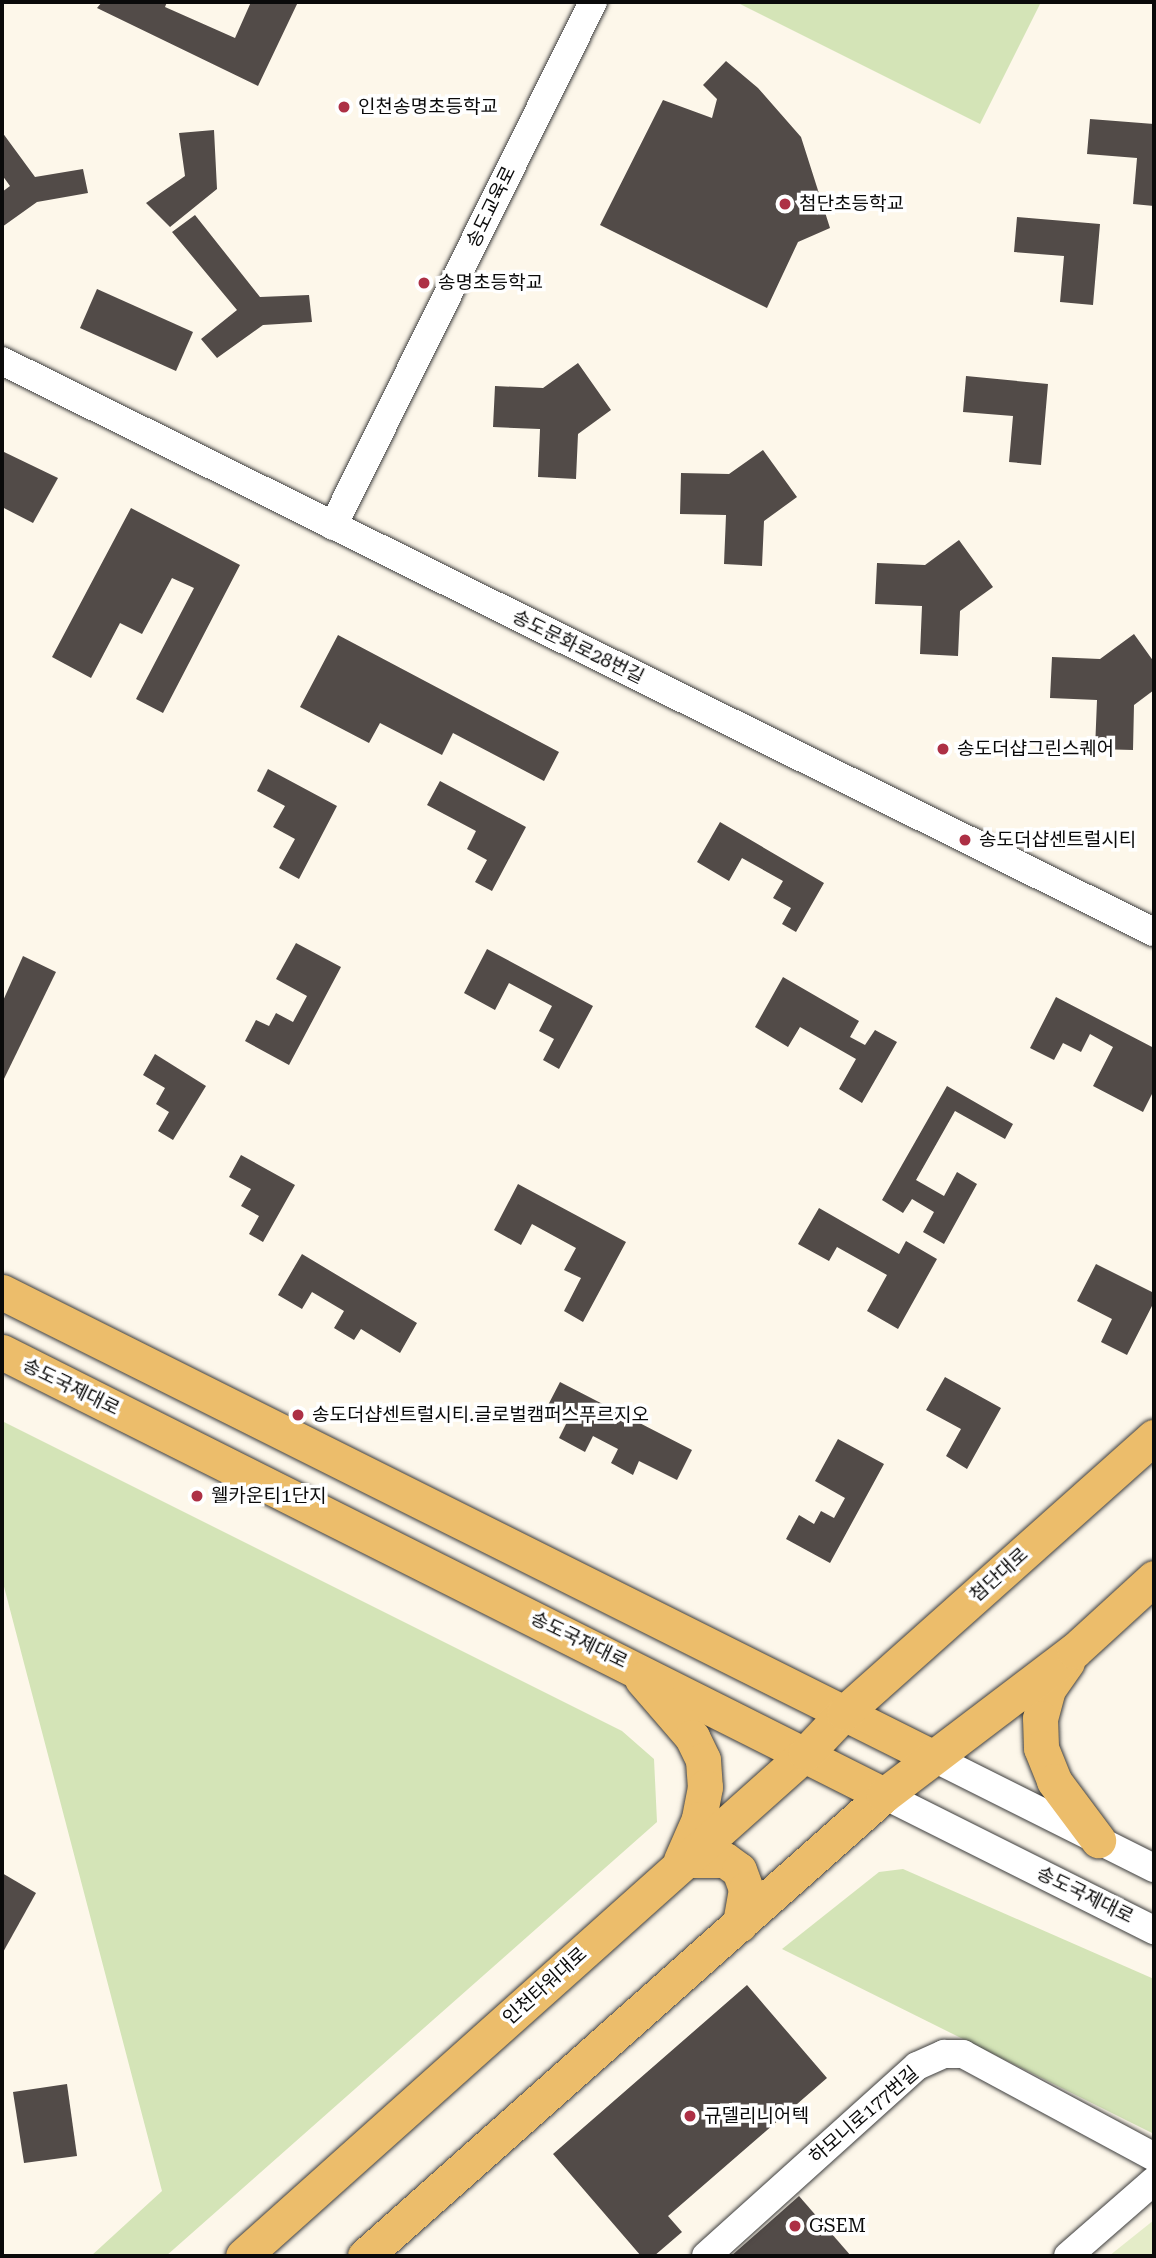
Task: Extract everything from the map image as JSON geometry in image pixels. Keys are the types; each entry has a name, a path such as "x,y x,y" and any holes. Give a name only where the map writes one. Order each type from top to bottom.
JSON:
{"main road":[{"path":"2,1292 932,1757"},
{"name":"송도국제대로","path":"2,1352 884,1795"},
{"name":"첨단대로","path":"844,1713 1154,1437"},
{"path":"365,2256 884,1795 1074,1651 1154,1578"},
{"path":"1074,1651 1048,1689 1040,1718 1041,1748 1054,1781 1098,1840"},
{"path":"631,1666 692,1737 703,1760 705,1787 699,1819 682,1865 724,1860 739,1870 746,1889 740,1924"},
{"name":"인천타워대로","path":"243,2256 806,1754 844,1713"}],"street":[{"name":"송도교육로","path":"333,526 593,2"},
{"name":"송도문화로28번길","path":"2,361 1154,932"},
{"path":"932,1757 1154,1868"},
{"name":"송도국제대로","path":"884,1795 1154,1930"},
{"name":"하모니로177번길","path":"706,2256 917,2066 944,2054 963,2054 1154,2157"},
{"path":"1068,2256 1154,2181"}],"green space":[{"path":"736,2 1041,2 980,124"},
{"path":"2,1421 622,1731 654,1759 657,1822 166,2256 91,2256 162,2191 2,1579"},
{"path":"903,1869 1154,1979 1154,2134 782,1949 879,1872"},
{"path":"1154,2220 1154,2256 1109,2256"}],"building":[{"path":"102,2 167,2 165,7 235,38 251,2 298,2 258,86 97,8"},
{"path":"726,61 758,88 801,137 830,228 798,242 767,308 600,225 663,100 712,118 717,99 703,85"},
{"path":"1090,119 1154,124 1154,206 1133,204 1137,158 1087,154"},
{"path":"214,130 217,189 170,227 146,203 185,176 179,133"},
{"path":"2,132 35,177 83,169 88,193 37,202 2,227 2,192 10,186 2,175"},
{"path":"195,215 260,297 309,295 312,322 263,325 217,358 201,339 237,310 172,232"},
{"path":"1017,217 1100,224 1093,305 1060,302 1064,256 1014,252"},
{"path":"97,289 193,332 176,371 80,328"},
{"path":"578,363 611,410 578,434 576,479 538,477 540,429 493,427 495,386 543,388"},
{"path":"966,376 1048,384 1041,465 1009,462 1013,416 963,412"},
{"path":"763,450 797,497 764,521 762,566 724,564 726,515 680,514 681,473 729,474"},
{"path":"2,451 58,478 33,523 2,507"},
{"path":"131,508 240,565 163,713 136,699 194,588 172,578 142,634 120,623 91,678 52,657"},
{"path":"959,540 993,587 960,611 958,656 920,654 922,606 875,604 877,563 925,565"},
{"path":"1134,634 1154,662 1154,690 1134,705 1133,750 1095,749 1097,700 1050,698 1052,657 1100,659"},
{"path":"338,635 559,752 544,781 453,733 442,755 380,723 369,743 300,707"},
{"path":"268,769 337,806 299,879 279,868 295,839 273,827 285,806 257,791"},
{"path":"440,781 526,827 492,891 475,882 487,860 467,849 476,831 427,805"},
{"path":"720,822 824,883 796,932 782,924 791,908 773,898 783,881 742,858 729,881 697,862"},
{"path":"296,943 341,967 289,1065 245,1041 256,1020 269,1026 276,1013 293,1022 307,996 276,979"},
{"path":"487,949 593,1006 559,1069 543,1060 554,1039 539,1031 552,1006 509,983 495,1010 464,993"},
{"path":"23,956 56,972 2,1083 2,1003"},
{"path":"783,977 859,1021 850,1037 865,1045 875,1030 897,1042 862,1103 839,1089 856,1059 800,1027 788,1047 755,1027"},
{"path":"1056,997 1154,1048 1154,1090 1143,1112 1093,1086 1113,1047 1090,1034 1081,1052 1063,1043 1054,1060 1030,1048"},
{"path":"155,1054 206,1086 173,1140 158,1131 169,1112 156,1104 165,1088 143,1075"},
{"path":"947,1086 1013,1124 1005,1139 955,1111 916,1180 944,1196 957,1172 977,1184 944,1244 923,1232 934,1212 912,1199 903,1213 882,1200"},
{"path":"241,1155 295,1185 263,1242 249,1234 259,1216 241,1206 251,1189 229,1177"},
{"path":"518,1184 626,1242 583,1322 564,1311 581,1278 564,1270 576,1248 532,1224 521,1245 494,1230"},
{"path":"819,1208 899,1254 906,1241 937,1259 898,1329 867,1311 887,1275 837,1247 829,1261 798,1244"},
{"path":"302,1254 417,1323 400,1353 361,1329 354,1340 334,1328 344,1311 312,1292 302,1309 278,1295"},
{"path":"1096,1264 1154,1293 1154,1302 1127,1355 1101,1342 1112,1319 1077,1301"},
{"path":"945,1377 1001,1408 967,1469 946,1456 961,1429 926,1410"},
{"path":"560,1382 692,1450 677,1480 639,1461 633,1475 611,1463 618,1449 593,1436 585,1452 559,1438 568,1420 546,1409"},
{"path":"838,1439 884,1464 830,1563 786,1539 799,1515 814,1524 821,1511 834,1518 845,1498 815,1481"},
{"path":"2,1873 36,1893 2,1954"},
{"name":"규델리니어텍","path":"747,1985 827,2078 668,2216 682,2232 654,2256 641,2256 553,2154"},
{"path":"67,2084 77,2156 24,2163 13,2092"},
{"name":"GSEM","path":"799,2196 851,2256 731,2256"}],"place":[{"name":"인천송명초등학교","path":"344,107"},
{"name":"첨단초등학교","path":"785,204"},
{"name":"송명초등학교","path":"424,283"},
{"name":"송도더샵그린스퀘어","path":"943,749"},
{"name":"송도더샵센트럴시티","path":"965,840"},
{"name":"송도더샵센트럴시티.글로벌캠퍼스푸르지오","path":"298,1415"},
{"name":"웰카운티1단지","path":"197,1496"},
{"name":"규델리니어텍","path":"690,2116"},
{"name":"GSEM","path":"795,2226"}]}
